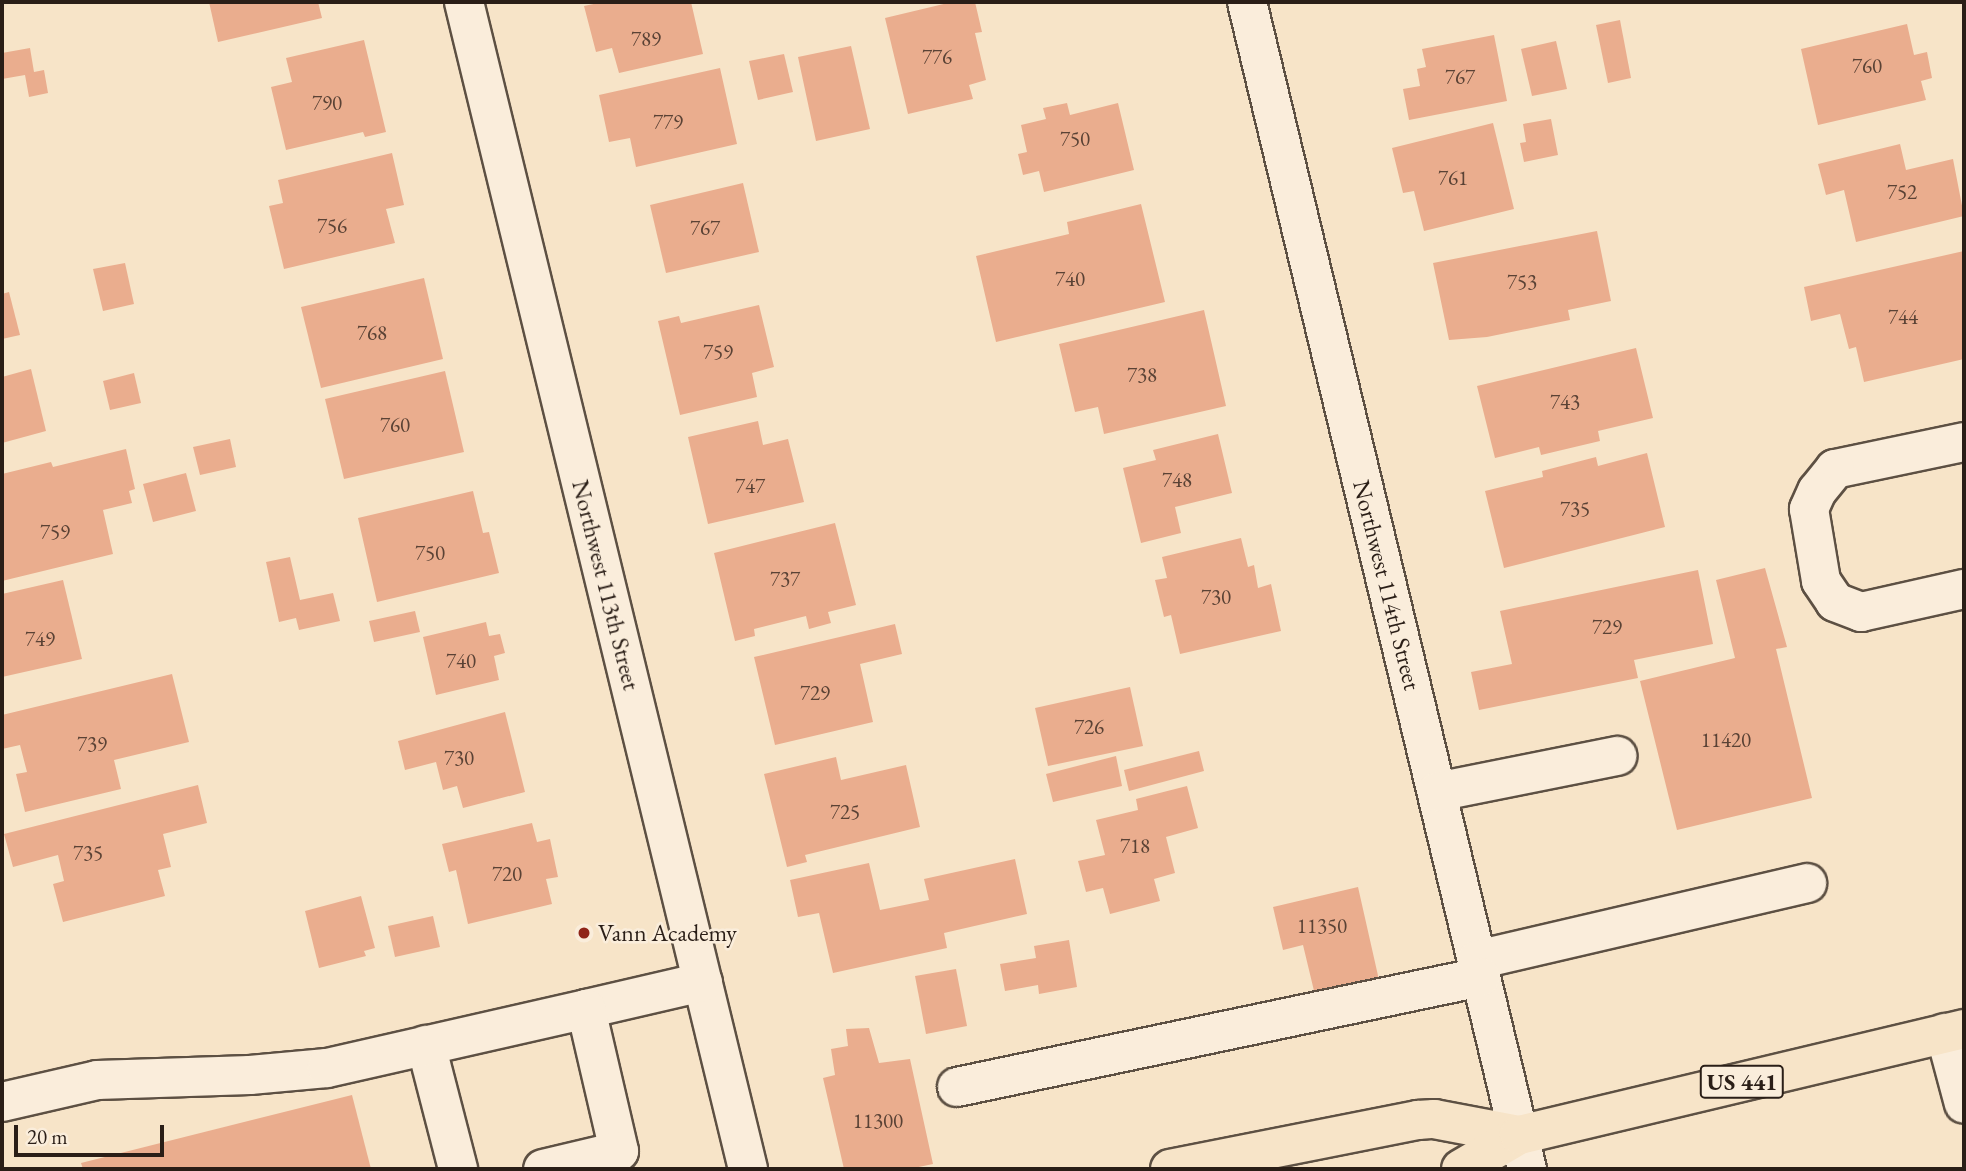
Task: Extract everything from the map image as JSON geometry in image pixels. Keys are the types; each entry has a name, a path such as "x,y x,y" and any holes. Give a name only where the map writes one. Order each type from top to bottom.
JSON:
{"main road":[{"name":"US 441","path":"1461,1169 1955,1031"},
{"name":"US 441","path":"1170,1169 1434,1119 1523,1152"}],"street":[{"name":"Northwest 113th Street","path":"464,2 748,1169"},
{"name":"Northwest 114th Street","path":"1247,2 1523,1152"},
{"path":"1964,442 1835,469 1817,491 1809,509 1821,581 1835,602 1861,612 1964,589"},
{"path":"1437,792 1617,756"},
{"path":"957,1087 1479,969 1807,883"},
{"path":"2,1102 97,1080 250,1075 327,1068 703,982"},
{"path":"543,1169 619,1151 586,1009"},
{"path":"1955,1031 1964,1104"},
{"path":"426,1045 458,1169"}],"building":[{"path":"209,2 318,2 322,18 218,42"},
{"path":"603,2 691,2 703,54 619,73 612,48 596,52 584,6"},
{"path":"952,2 975,2 982,32 975,33 986,80 969,85 973,99 908,114 885,18"},
{"path":"1620,20 1631,78 1608,83 1596,25"},
{"path":"1907,24 1914,55 1927,52 1932,78 1921,81 1926,100 1818,125 1801,49"},
{"path":"1494,35 1507,101 1409,120 1403,89 1420,86 1417,69 1426,67 1422,49"},
{"path":"364,40 386,132 365,137 363,132 286,150 271,87 292,82 286,58"},
{"path":"1556,41 1567,89 1532,96 1521,49"},
{"path":"851,46 870,129 816,141 798,57"},
{"path":"30,48 34,72 44,70 48,93 29,97 25,75 2,79 2,53"},
{"path":"784,54 793,92 758,100 749,61"},
{"path":"720,68 737,144 636,167 630,138 609,142 599,95"},
{"path":"1067,103 1070,115 1118,103 1134,170 1044,192 1039,171 1023,175 1018,154 1027,152 1021,125 1046,119 1043,108"},
{"path":"1551,119 1558,155 1524,162 1520,143 1526,142 1523,124"},
{"path":"1493,123 1514,209 1424,231 1414,191 1403,193 1392,148"},
{"path":"1900,144 1906,170 1953,159 1964,216 1856,242 1844,190 1826,195 1818,164"},
{"path":"392,153 404,205 386,209 395,243 284,269 269,206 283,203 278,180"},
{"path":"743,183 759,252 666,273 650,205"},
{"path":"1141,204 1165,302 996,342 976,256 1069,234 1067,222"},
{"path":"1597,231 1611,301 1568,310 1570,320 1487,337 1449,340 1433,263"},
{"path":"1964,251 1964,359 1864,382 1856,347 1849,349 1840,314 1811,321 1804,287"},
{"path":"125,263 134,304 103,311 93,269"},
{"path":"424,278 443,359 321,388 301,307"},
{"path":"9,292 20,335 2,339 2,294"},
{"path":"759,305 774,367 752,373 757,397 680,415 658,321 679,316 681,323"},
{"path":"1204,310 1226,406 1104,434 1098,407 1075,412 1059,344"},
{"path":"1636,348 1653,418 1598,431 1600,441 1541,455 1539,447 1495,458 1477,386"},
{"path":"31,369 46,431 2,443 2,377"},
{"path":"445,371 464,452 344,479 325,399"},
{"path":"134,373 141,403 110,410 103,381"},
{"path":"758,421 763,445 788,439 804,502 708,524 688,437"},
{"path":"1218,434 1232,493 1175,507 1181,533 1141,543 1123,468 1156,460 1153,450"},
{"path":"230,439 236,467 200,475 193,447"},
{"path":"126,449 135,489 129,491 132,503 103,510 113,554 2,581 2,474 51,462 53,467"},
{"path":"1647,453 1665,527 1504,568 1485,491 1543,477 1542,471 1596,457 1598,466"},
{"path":"186,473 196,511 153,522 143,484"},
{"path":"473,491 483,533 489,532 499,573 377,602 358,518"},
{"path":"835,523 856,605 828,612 831,623 809,629 806,616 754,629 755,636 735,641 714,553"},
{"path":"1241,538 1248,567 1254,565 1258,588 1271,584 1281,631 1180,654 1171,615 1164,617 1155,580 1167,578 1162,557"},
{"path":"290,557 300,600 333,593 340,621 299,630 296,618 279,622 266,562"},
{"path":"1765,568 1787,647 1776,649 1812,798 1677,830 1640,681 1735,658 1716,580"},
{"path":"1698,570 1713,644 1634,660 1638,678 1479,710 1471,672 1512,664 1500,611"},
{"path":"63,580 82,659 2,677 2,594"},
{"path":"415,611 420,632 374,642 369,621"},
{"path":"486,622 489,636 500,634 505,653 494,656 499,680 436,695 423,637"},
{"path":"895,624 902,654 860,664 873,722 775,745 754,657"},
{"path":"172,674 189,742 114,760 121,789 25,812 16,774 27,772 20,745 2,749 2,715"},
{"path":"1130,687 1143,746 1048,766 1035,708"},
{"path":"505,712 525,792 463,808 457,786 443,790 436,762 405,770 398,741"},
{"path":"1199,751 1204,771 1129,791 1124,770"},
{"path":"1116,756 1122,786 1053,802 1046,774"},
{"path":"836,757 841,780 906,765 920,827 805,855 807,862 787,867 764,774"},
{"path":"198,785 207,823 163,834 171,867 158,870 165,896 63,922 53,884 64,881 58,855 13,867 4,834"},
{"path":"1187,786 1198,828 1166,837 1175,873 1154,879 1160,901 1110,914 1103,888 1086,892 1078,861 1105,855 1096,820 1138,810 1136,799"},
{"path":"532,823 537,842 550,839 558,877 546,879 552,904 468,924 456,870 449,872 442,844"},
{"path":"1015,859 1027,914 944,933 947,948 833,973 819,913 798,917 790,880 869,863 880,910 929,900 924,879"},
{"path":"1358,887 1379,980 1315,995 1303,945 1283,950 1273,907"},
{"path":"361,896 375,948 364,951 366,956 319,968 305,911"},
{"path":"433,916 440,947 395,957 388,926"},
{"path":"1069,940 1077,987 1039,994 1038,985 1005,991 1000,964 1036,958 1034,946"},
{"path":"956,969 967,1026 926,1034 915,976"},
{"path":"869,1028 879,1063 910,1059 933,1164 909,1169 844,1169 823,1078 835,1075 831,1049 848,1046 846,1029"},
{"path":"352,1095 371,1169 83,1169 81,1163"}],"place":[{"name":"Vann Academy","path":"584,933"}]}
